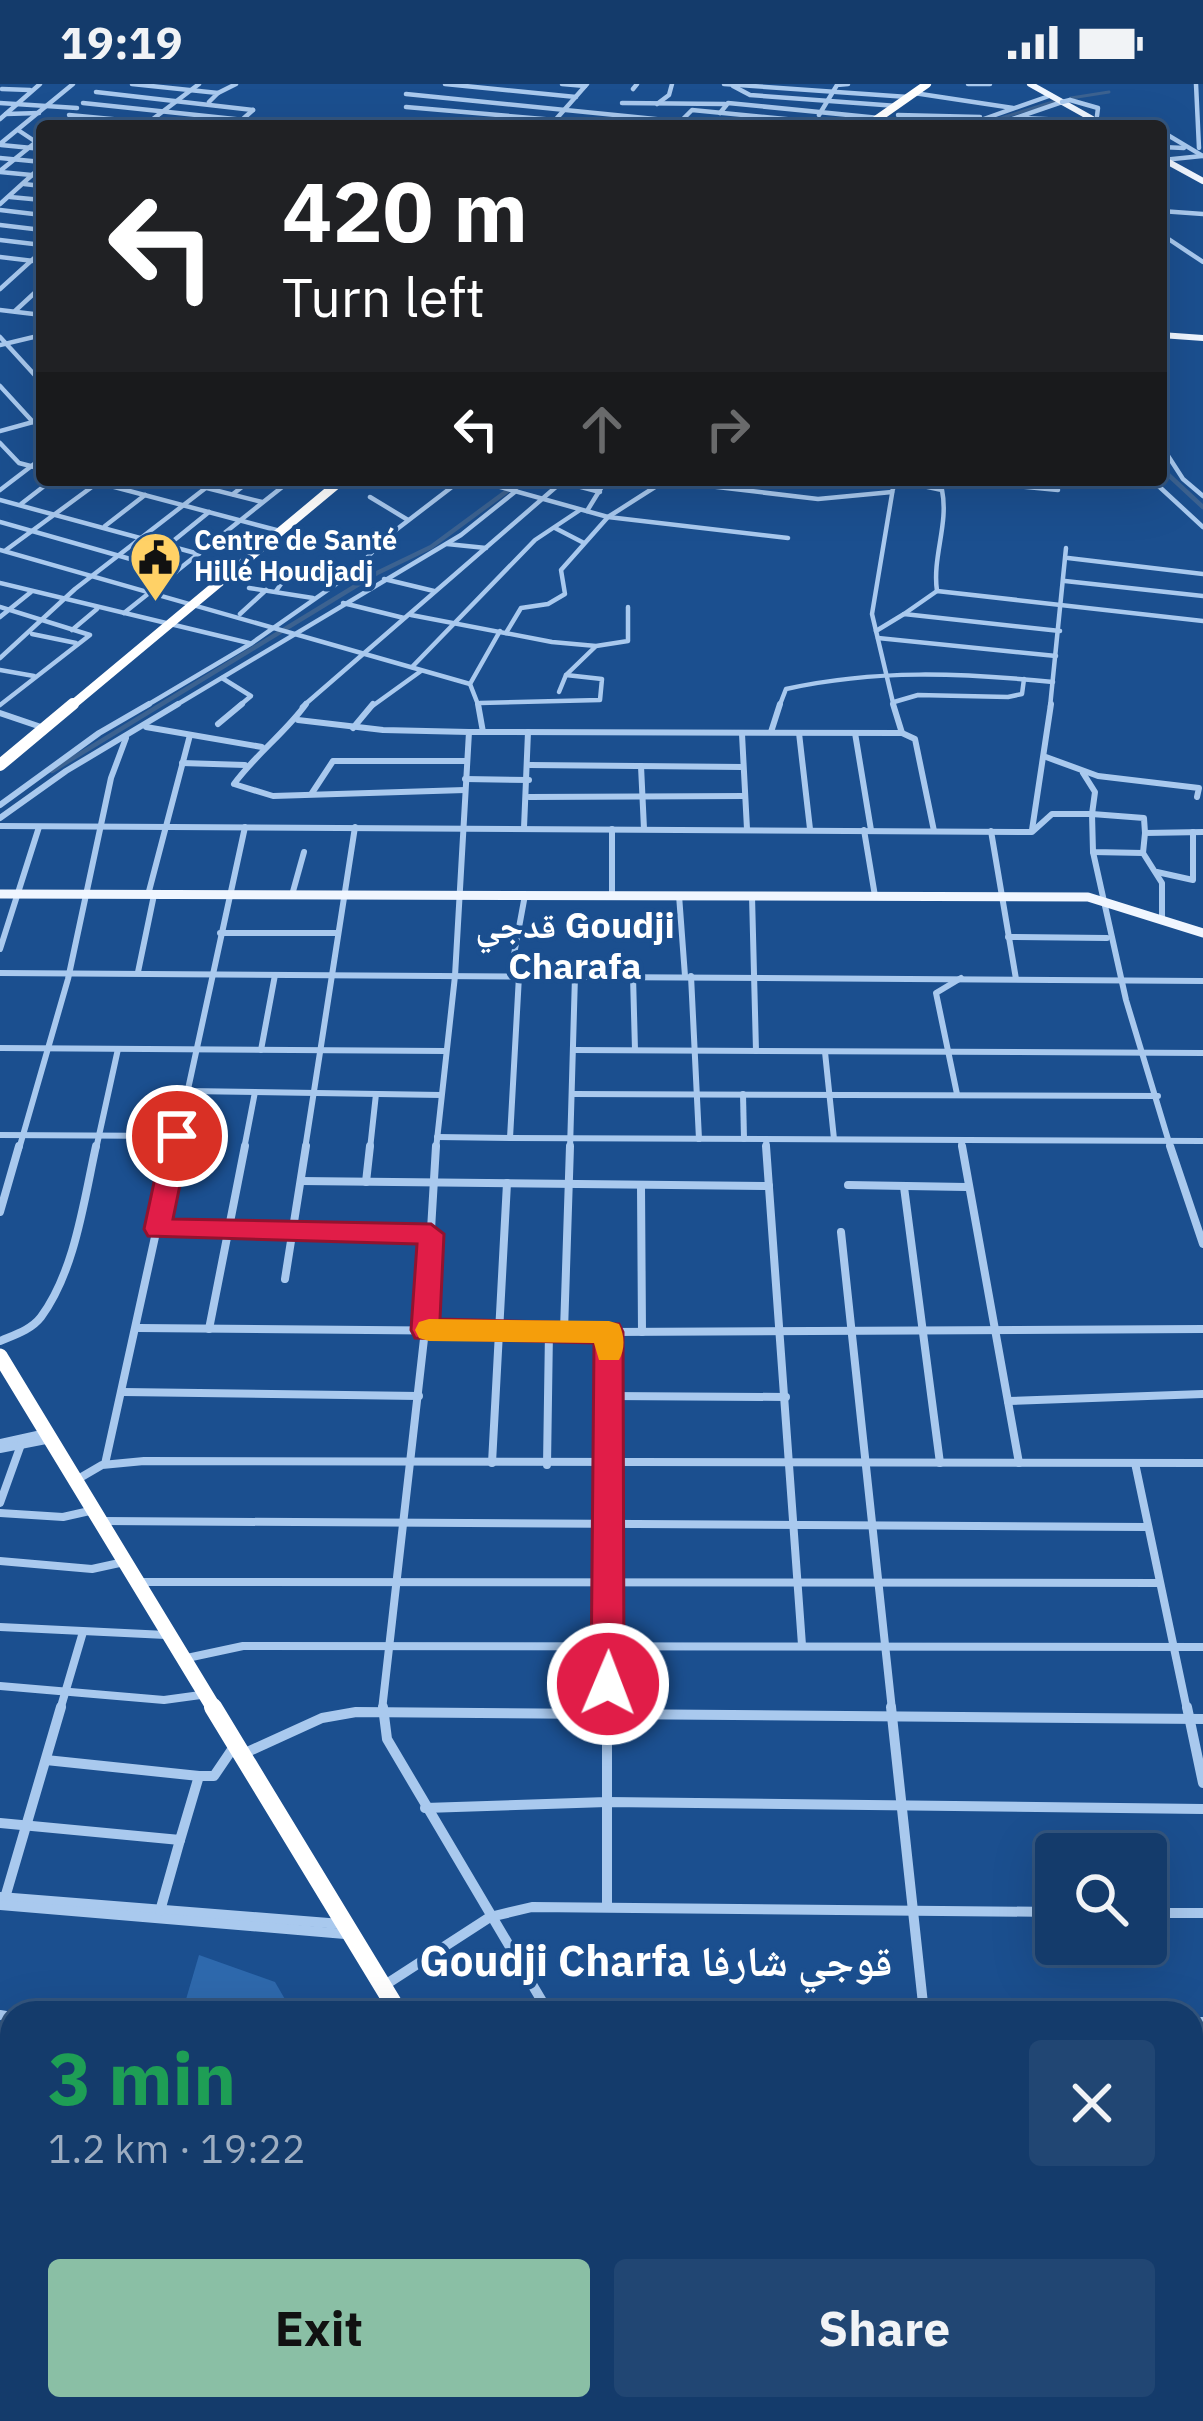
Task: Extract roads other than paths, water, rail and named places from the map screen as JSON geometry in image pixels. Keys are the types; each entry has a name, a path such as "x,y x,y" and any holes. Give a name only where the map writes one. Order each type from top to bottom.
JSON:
{"highway":[{"path":"875,120 897,110 927,84"},
{"path":"0,765 335,486"},
{"path":"0,1356 9,1387 49,1436 392,2001"}],"main road":[{"path":"1030,84 1099,120"},
{"path":"1039,84 1102,120"},
{"path":"1167,158 1203,179"},
{"path":"1167,335 1203,338"},
{"path":"0,894 1001,895 1098,899 1203,933"}],"street":[{"path":"2,119 40,84"},
{"path":"36,148 0,144 73,84"},
{"path":"71,120 106,84"},
{"path":"132,84 218,93"},
{"path":"152,120 199,84"},
{"path":"208,104 236,84"},
{"path":"445,84 576,98"},
{"path":"486,120 517,84"},
{"path":"562,84 586,85"},
{"path":"654,105 669,94 672,84"},
{"path":"724,84 911,95 1013,108"},
{"path":"816,120 837,84 848,84"},
{"path":"968,84 990,84"},
{"path":"406,106 555,120 586,85"},
{"path":"732,85 742,93 987,117"},
{"path":"3,88 32,91"},
{"path":"1198,88 1202,152"},
{"path":"96,92 253,110 244,120"},
{"path":"406,94 654,120"},
{"path":"669,94 689,110 796,120"},
{"path":"979,120 1049,97"},
{"path":"614,114 624,100 654,105 725,104 867,120"},
{"path":"1010,120 1070,100 1098,108 1097,116"},
{"path":"1040,101 1053,107"},
{"path":"0,103 130,120"},
{"path":"83,103 232,120"},
{"path":"720,112 725,104"},
{"path":"62,120 110,105"},
{"path":"681,120 689,110"},
{"path":"897,110 923,120"},
{"path":"584,120 588,112"},
{"path":"2,119 40,113"},
{"path":"626,120 631,116"},
{"path":"1016,118 1064,120"},
{"path":"2,119 25,125"},
{"path":"18,130 36,139"},
{"path":"1167,135 1202,152"},
{"path":"0,171 36,140"},
{"path":"1167,155 1186,148"},
{"path":"1167,156 1202,152"},
{"path":"0,158 36,163"},
{"path":"0,171 36,175"},
{"path":"36,171 0,207 36,214"},
{"path":"22,184 36,185"},
{"path":"9,196 36,199"},
{"path":"1167,211 1203,214"},
{"path":"0,225 36,229"},
{"path":"1167,238 1203,262"},
{"path":"0,240 36,247"},
{"path":"0,289 36,256"},
{"path":"0,257 36,261"},
{"path":"0,274 15,275"},
{"path":"14,311 36,291"},
{"path":"0,310 36,314"},
{"path":"24,313 36,329"},
{"path":"2,342 36,336"},
{"path":"2,342 36,376"},
{"path":"0,386 33,422 0,430"},
{"path":"0,443 13,459 36,467"},
{"path":"1167,455 1183,479 1203,496"},
{"path":"0,490 36,463"},
{"path":"20,504 44,486"},
{"path":"2,552 93,486"},
{"path":"117,486 280,531"},
{"path":"198,486 264,502"},
{"path":"1,656 208,486"},
{"path":"233,494 243,486"},
{"path":"123,614 284,486"},
{"path":"0,822 53,779 222,678 453,486"},
{"path":"497,486 608,517 788,538"},
{"path":"530,780 274,796 234,784 262,747 298,720 302,707 557,486"},
{"path":"580,486 600,492"},
{"path":"410,668 535,540 584,510 603,486"},
{"path":"470,684 522,608 546,605 565,594 560,572 608,517 658,486"},
{"path":"708,486 818,499 892,492 899,486"},
{"path":"925,486 942,490 946,501 933,557 937,591"},
{"path":"1035,486 1058,490"},
{"path":"1159,486 1203,527"},
{"path":"0,805 99,733 252,644 343,603 447,544 516,491"},
{"path":"892,492 895,508 872,597 884,673 902,733"},
{"path":"104,527 147,495"},
{"path":"370,497 408,520"},
{"path":"0,500 200,554"},
{"path":"146,563 211,512"},
{"path":"164,521 190,528"},
{"path":"0,522 177,572"},
{"path":"553,528 585,543"},
{"path":"222,536 261,547"},
{"path":"447,544 487,548"},
{"path":"1032,832 1060,631 1066,548"},
{"path":"2,552 96,574 363,657 470,684 480,703 483,732"},
{"path":"1068,558 1203,574"},
{"path":"276,591 291,570"},
{"path":"382,579 436,591"},
{"path":"1065,581 1203,596"},
{"path":"0,583 252,644"},
{"path":"249,588 314,598"},
{"path":"239,615 266,590"},
{"path":"877,634 937,591 1203,621"},
{"path":"0,617 4,609 31,592"},
{"path":"343,603 596,646 628,641 628,607"},
{"path":"63,640 97,608"},
{"path":"4,609 90,635 0,709 44,728"},
{"path":"904,614 1060,631"},
{"path":"31,634 78,644"},
{"path":"877,634 1056,656"},
{"path":"559,692 566,675 596,646"},
{"path":"770,734 777,726 780,698 786,689 846,674 929,669 1053,682"},
{"path":"0,670 35,677"},
{"path":"353,728 374,703 422,671"},
{"path":"480,703 600,700 602,679 566,675"},
{"path":"218,724 251,696 222,678"},
{"path":"893,702 907,693 1000,702 1022,694 1024,679"},
{"path":"298,720 353,728 469,732 902,733 915,739 934,831"},
{"path":"143,727 262,747"},
{"path":"469,732 425,1330 382,1714 387,1739 425,1808 542,2001"},
{"path":"524,828 530,780 528,732"},
{"path":"855,733 875,896"},
{"path":"742,734 747,829"},
{"path":"799,734 810,829"},
{"path":"138,972 151,895 190,735"},
{"path":"0,1212 70,973 100,828 127,736"},
{"path":"1045,756 1058,766 1199,788 1197,796"},
{"path":"312,794 333,761 466,760"},
{"path":"182,763 245,765"},
{"path":"530,765 743,766"},
{"path":"641,766 644,829"},
{"path":"1079,770 1095,792 1093,852 1098,899 1118,980 1203,1244"},
{"path":"529,796 745,796"},
{"path":"0,822 100,828 1032,832 1052,814 1134,814 1144,818 1143,854 1157,872 1164,894 1162,919"},
{"path":"0,949 39,827"},
{"path":"106,1464 245,827"},
{"path":"285,1279 356,827"},
{"path":"612,830 612,894"},
{"path":"991,831 1016,979"},
{"path":"1145,833 1198,832 1193,880 1157,872"},
{"path":"292,895 304,852"},
{"path":"1093,852 1143,854"},
{"path":"510,1138 514,976 525,894"},
{"path":"679,895 699,1139"},
{"path":"752,896 756,1052"},
{"path":"219,933 338,933"},
{"path":"1009,937 1108,938"},
{"path":"0,973 1203,981"},
{"path":"261,1050 275,975"},
{"path":"564,1331 575,976"},
{"path":"633,976 635,1050"},
{"path":"957,1094 936,993 961,978"},
{"path":"0,1048 446,1051"},
{"path":"0,1341 34,1325 50,1302 69,1247 118,1049"},
{"path":"574,1050 1203,1053"},
{"path":"825,1052 834,1139"},
{"path":"187,1091 441,1095"},
{"path":"209,1329 255,1092"},
{"path":"366,1182 376,1094"},
{"path":"573,1094 1158,1096"},
{"path":"743,1094 745,1139"},
{"path":"0,1135 177,1136"},
{"path":"437,1137 1203,1141"},
{"path":"766,1139 802,1645"},
{"path":"961,1140 1019,1463"},
{"path":"301,1181 769,1186"},
{"path":"492,1463 507,1184"},
{"path":"848,1185 966,1187"},
{"path":"641,1186 642,1332"},
{"path":"904,1187 940,1463"},
{"path":"158,1229 431,1234"},
{"path":"841,1232 923,2001"},
{"path":"139,1328 925,1334 1203,1329"},
{"path":"548,1465 549,1331"},
{"path":"608,1905 609,1332"},
{"path":"123,1392 419,1396"},
{"path":"1008,1401 1203,1394"},
{"path":"609,1396 786,1397"},
{"path":"0,1446 49,1436"},
{"path":"0,1503 23,1441"},
{"path":"76,1480 106,1464 1203,1462"},
{"path":"1135,1463 1203,1783"},
{"path":"0,1513 405,1523 1147,1527"},
{"path":"0,1561 92,1569 126,1562"},
{"path":"138,1582 1158,1583"},
{"path":"0,1627 171,1635"},
{"path":"83,1632 2,1901 351,1930"},
{"path":"185,1659 243,1646 1203,1647"},
{"path":"0,1686 164,1700 208,1694"},
{"path":"46,1760 214,1776 222,1758 241,1749 322,1718 356,1712 1203,1719"},
{"path":"159,1915 199,1775"},
{"path":"425,1808 607,1802 1203,1809"},
{"path":"0,1823 180,1840"},
{"path":"383,1986 490,1916 532,1907 1035,1912"},
{"path":"1167,1912 1203,1913"}],"waterway":[{"path":"1071,98 1109,92"},
{"path":"994,120 1056,101"},
{"path":"1167,474 1203,507"},
{"path":"52,771 377,573 431,547 514,486"}],"place":[{"name":"Centre de Santé Hillé Houdjadj","path":"155,603"}],"district":[{"name":"قدجي Goudji Charafa","path":"575,946"},
{"name":"Goudji Charfa قوجي شارفا","path":"656,1961"}]}
